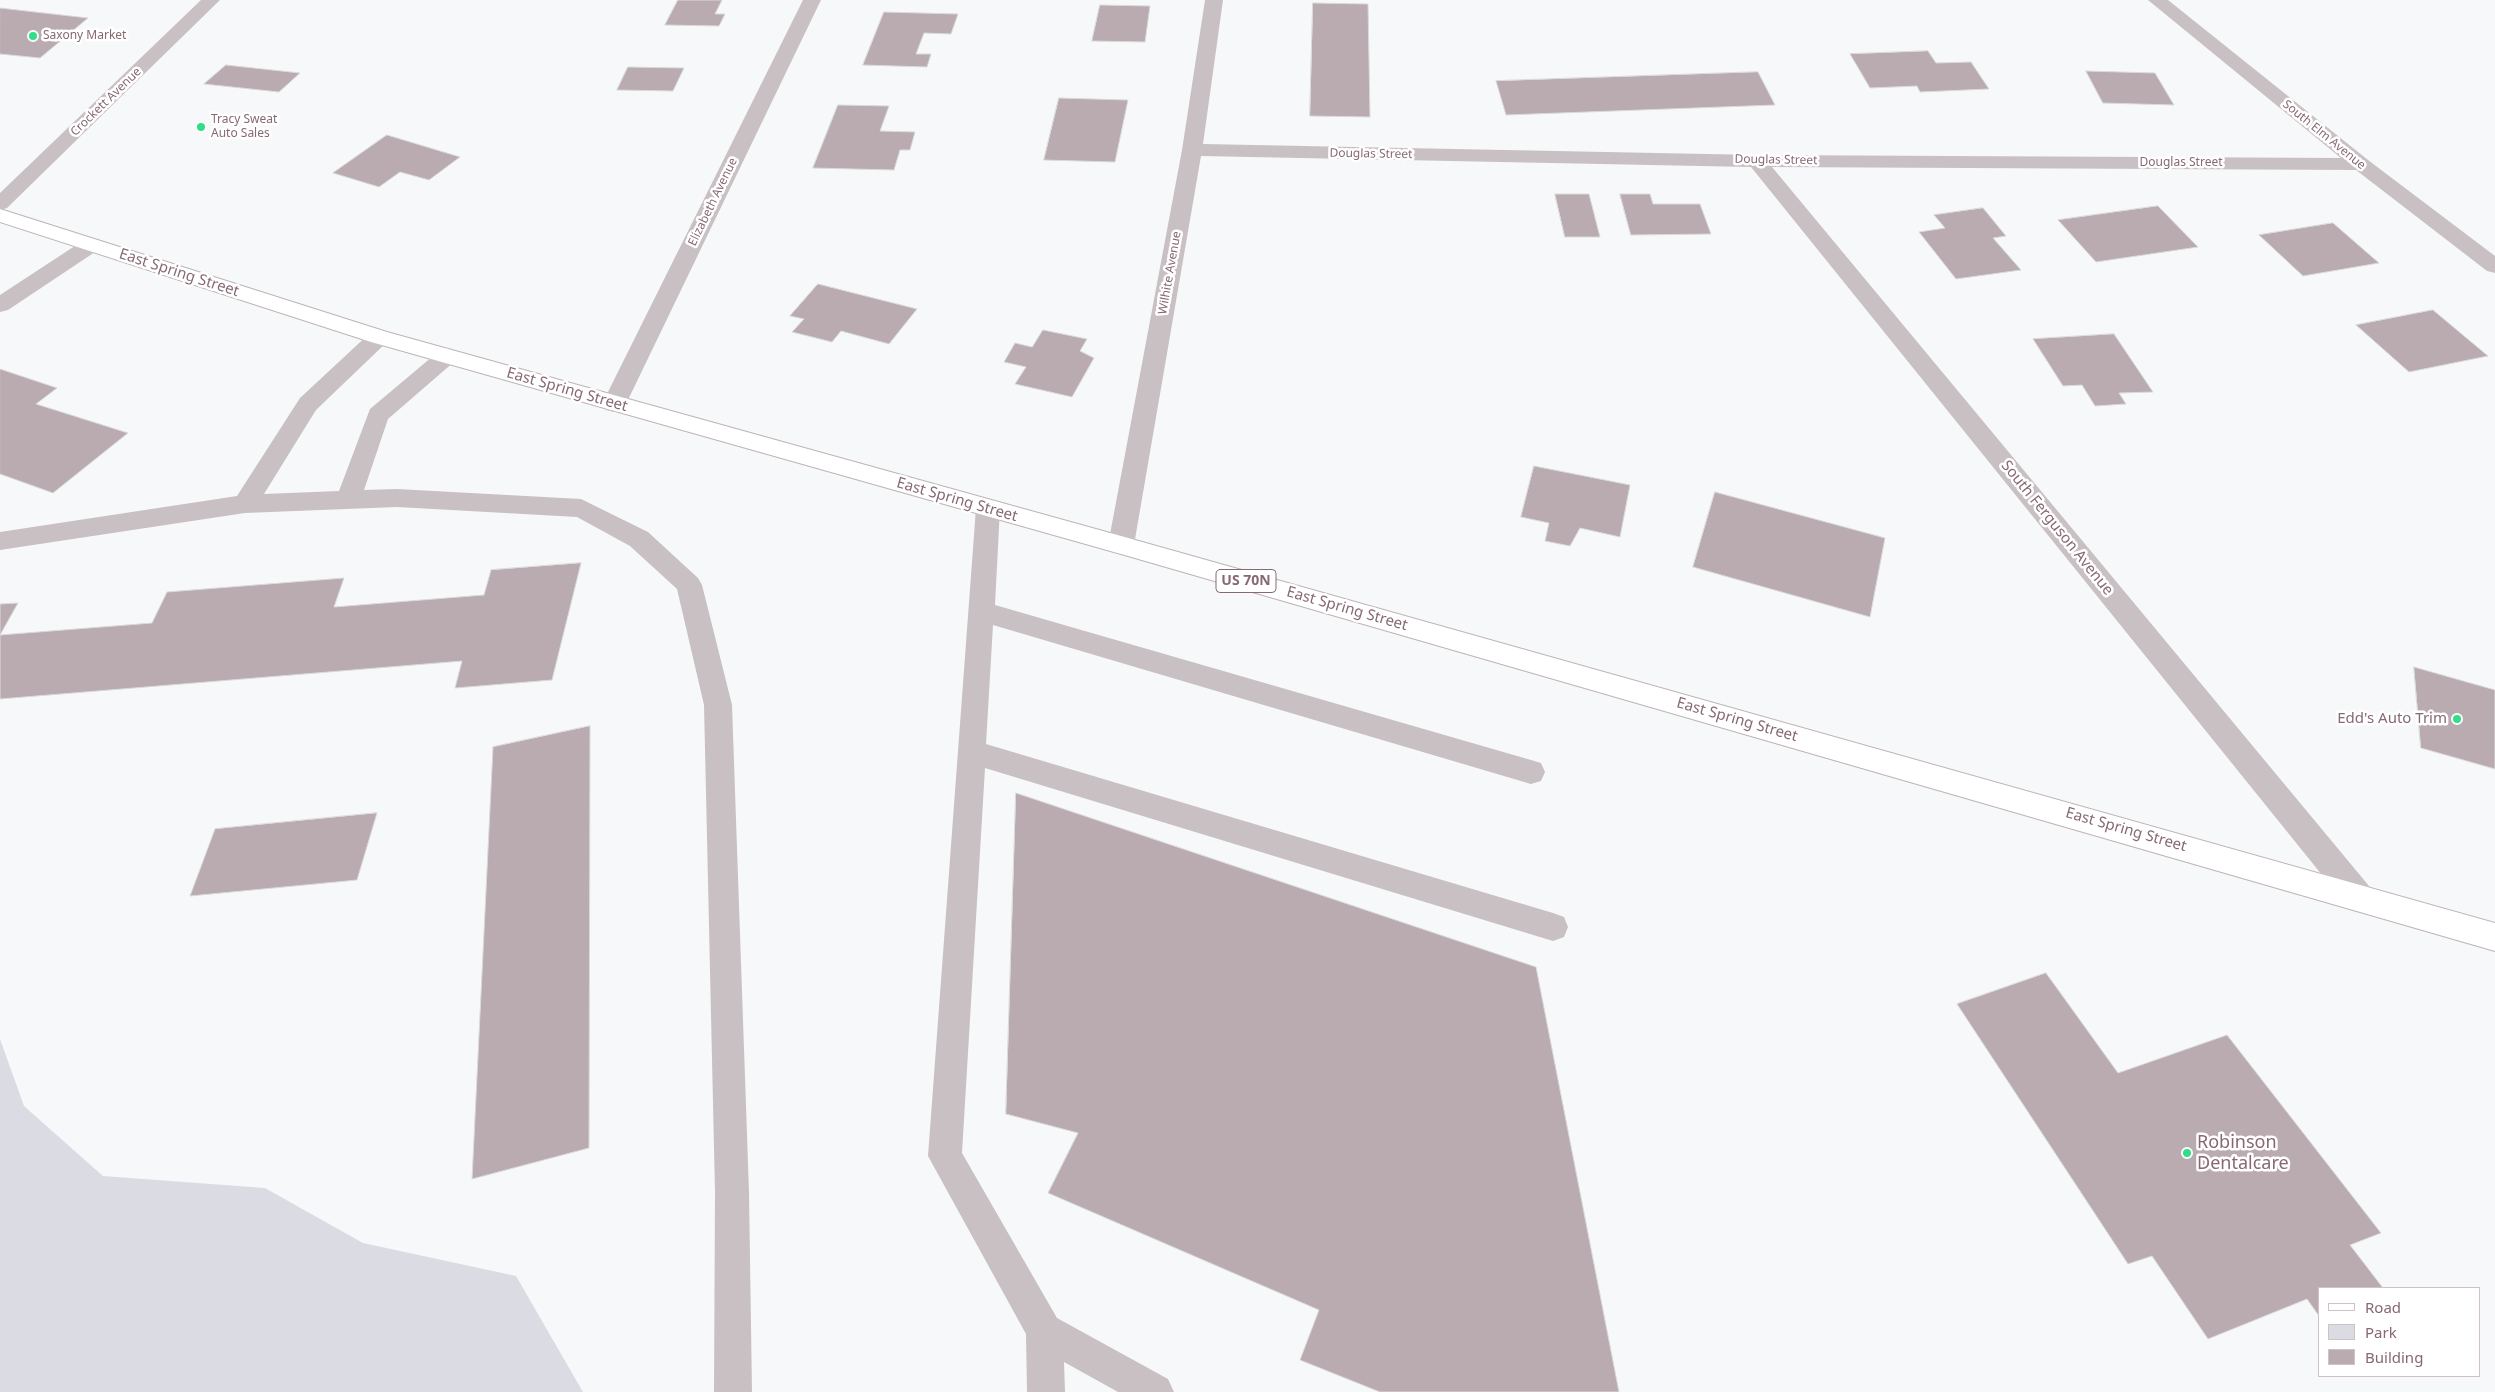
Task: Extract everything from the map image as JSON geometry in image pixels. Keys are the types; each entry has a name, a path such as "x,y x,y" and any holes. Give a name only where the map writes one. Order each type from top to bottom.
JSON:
{"main road":[{"name":"East Spring Street","path":"0,215 379,337 1122,545 2358,896 2495,937"}],"street":[{"name":"Crockett Avenue","path":"0,204 212,0"},
{"name":"Elizabeth Avenue","path":"614,404 812,0"},
{"name":"Wilhite Avenue","path":"1122,545 1192,150 1214,0"},
{"name":"South Elm Avenue","path":"2156,0 2361,164 2495,266"},
{"name":"Douglas Street","path":"1192,150 1757,160 2361,164"},
{"name":"South Ferguson Avenue","path":"1757,160 2358,896"},
{"path":"0,305 91,245"},
{"path":"246,504 308,404 379,337"},
{"path":"348,500 378,416 447,356"},
{"path":"0,540 246,504 397,498 581,508 640,539 689,585 718,704 732,1192 733,1392"},
{"path":"988,508 945,1156 1044,1331 1046,1392"},
{"path":"981,611 1531,772"},
{"path":"972,752 1553,926"},
{"path":"1044,1331 1155,1392"}],"green space":[{"path":"0,1039 24,1106 103,1176 265,1188 363,1243 516,1276 583,1392 0,1392"}],"building":[{"path":"678,0 722,0 715,14 725,14 719,26 665,25"},
{"path":"1313,3 1368,4 1370,117 1310,116"},
{"path":"1100,5 1150,6 1145,42 1092,41"},
{"name":"Saxony Market","path":"0,8 88,18 40,58 0,54"},
{"path":"884,12 958,14 951,34 924,33 916,54 931,54 927,67 863,65"},
{"path":"1928,51 1936,63 1971,62 1989,89 1920,92 1917,86 1870,88 1850,54"},
{"path":"226,65 300,73 279,92 204,84"},
{"path":"628,67 684,68 673,91 617,90"},
{"path":"2086,71 2155,73 2174,105 2103,103"},
{"path":"1758,72 1775,105 1506,115 1496,81"},
{"path":"1059,98 1128,100 1115,162 1044,160"},
{"path":"838,105 889,106 880,131 915,132 910,150 900,150 894,170 813,168"},
{"path":"387,135 460,157 429,180 400,172 379,187 333,173"},
{"path":"1555,194 1589,194 1600,237 1565,237"},
{"path":"1620,194 1650,194 1653,204 1700,204 1711,234 1631,235"},
{"path":"2158,206 2198,247 2096,262 2058,220"},
{"path":"1983,208 2006,236 1993,238 2021,270 1956,279 1919,232 1945,228 1934,215"},
{"path":"2333,223 2379,263 2303,276 2259,235"},
{"path":"818,284 917,309 889,344 841,331 832,342 792,332 804,319 790,316"},
{"path":"2433,310 2488,356 2409,372 2356,325"},
{"path":"1043,330 1087,339 1080,351 1094,358 1072,397 1015,384 1026,367 1004,362 1015,343 1032,347"},
{"path":"2114,334 2153,392 2119,393 2126,404 2095,406 2082,385 2063,386 2033,339"},
{"path":"0,369 57,388 36,404 128,433 53,493 0,474"},
{"path":"1534,466 1630,485 1620,537 1580,528 1570,546 1545,541 1549,523 1521,517"},
{"path":"1715,492 1885,538 1870,617 1693,567"},
{"path":"581,563 552,680 455,688 462,661 0,699 0,635 152,623 167,592 344,578 334,607 484,595 491,570"},
{"path":"18,603 0,635 0,604"},
{"name":"Edd's Auto Trim","path":"2414,667 2495,690 2495,769 2421,748"},
{"path":"590,726 589,1148 472,1179 493,747"},
{"path":"1016,793 1536,967 1619,1392 1380,1392 1300,1360 1319,1310 1048,1193 1078,1133 1006,1114"},
{"path":"377,813 357,880 190,896 215,829"},
{"name":"Robinson Dentalcare","path":"2046,973 2118,1073 2227,1035 2381,1233 2350,1245 2382,1287 2318,1287 2318,1315 2307,1299 2208,1339 2152,1256 2128,1264 1957,1004"}],"place":[{"name":"Saxony Market","path":"33,36"},
{"name":"Tracy Sweat Auto Sales","path":"201,127"},
{"name":"Edd's Auto Trim","path":"2457,719"},
{"name":"Robinson Dentalcare","path":"2187,1153"}]}
